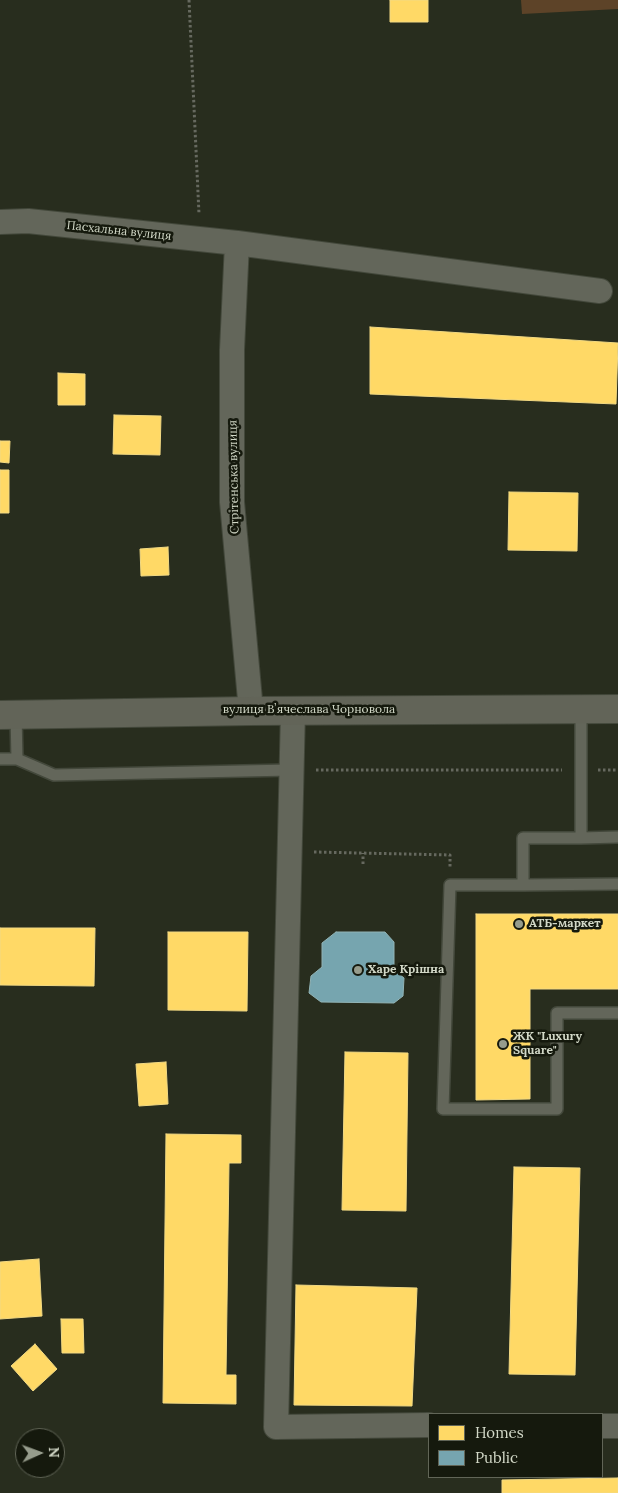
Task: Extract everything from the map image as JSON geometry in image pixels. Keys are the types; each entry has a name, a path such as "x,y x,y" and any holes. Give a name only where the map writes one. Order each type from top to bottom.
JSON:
{"main road":[{"name":"вулиця Вʼячеслава Чорновола","path":"8,715 251,710 618,709"}],"street":[{"name":"Пасхальна вулиця","path":"0,222 28,221 237,243 600,291"},
{"name":"Стрітенська вулиця","path":"237,243 232,350 232,502 251,710"},
{"path":"293,710 288,851 276,1427 428,1425"},
{"path":"603,1426 618,1426"}],"lane":[{"path":"581,708 581,838"},
{"path":"8,715 17,759"},
{"path":"0,759 17,759 54,775 290,770"},
{"path":"523,885 523,838 618,837"},
{"path":"618,884 450,885 443,1109 556,1109 557,1013 618,1013"}],"path":[{"path":"189,0 200,239"},
{"path":"290,770 618,770"},
{"path":"288,851 363,854 450,854 450,885"},
{"path":"363,854 363,864"}],"shaded area":[{"path":"521,0 618,0 618,9 522,14"}],"building: Homes":[{"path":"390,0 428,0 428,22 390,22"},
{"path":"370,327 618,343 616,404 370,394"},
{"path":"58,373 85,374 85,405 58,405"},
{"path":"114,415 161,416 160,455 113,454"},
{"path":"0,441 10,441 9,463 0,462"},
{"path":"0,470 9,470 9,513 0,513"},
{"path":"509,492 578,493 577,551 508,550"},
{"path":"168,547 169,575 141,576 140,549"},
{"name":"ЖК \"Luxury Square\"","path":"476,914 618,914 618,989 530,989 530,1099 476,1100"},
{"path":"0,928 95,928 94,986 0,985"},
{"path":"168,932 248,932 247,1011 168,1010"},
{"path":"345,1052 408,1053 406,1211 342,1210"},
{"path":"166,1062 168,1104 139,1106 136,1064"},
{"path":"166,1134 241,1135 241,1163 229,1163 226,1375 236,1375 236,1404 163,1403"},
{"path":"514,1167 580,1168 575,1375 509,1374"},
{"path":"39,1259 42,1316 0,1319 0,1262"},
{"path":"296,1285 417,1288 412,1406 294,1405"},
{"path":"61,1319 83,1319 84,1353 62,1353"},
{"path":"35,1344 57,1369 33,1391 11,1366"},
{"path":"618,1478 618,1493 502,1493 502,1480"}],"building: Public":[{"path":"336,932 385,932 394,942 394,970 404,978 403,996 394,1003 321,1002 309,993 311,976 322,967 322,943"}],"place":[{"name":"АТБ-маркет","path":"519,924"},
{"name":"Харе Крішна","path":"358,970"},
{"name":"ЖК \"Luxury Square\"","path":"503,1044"}]}
